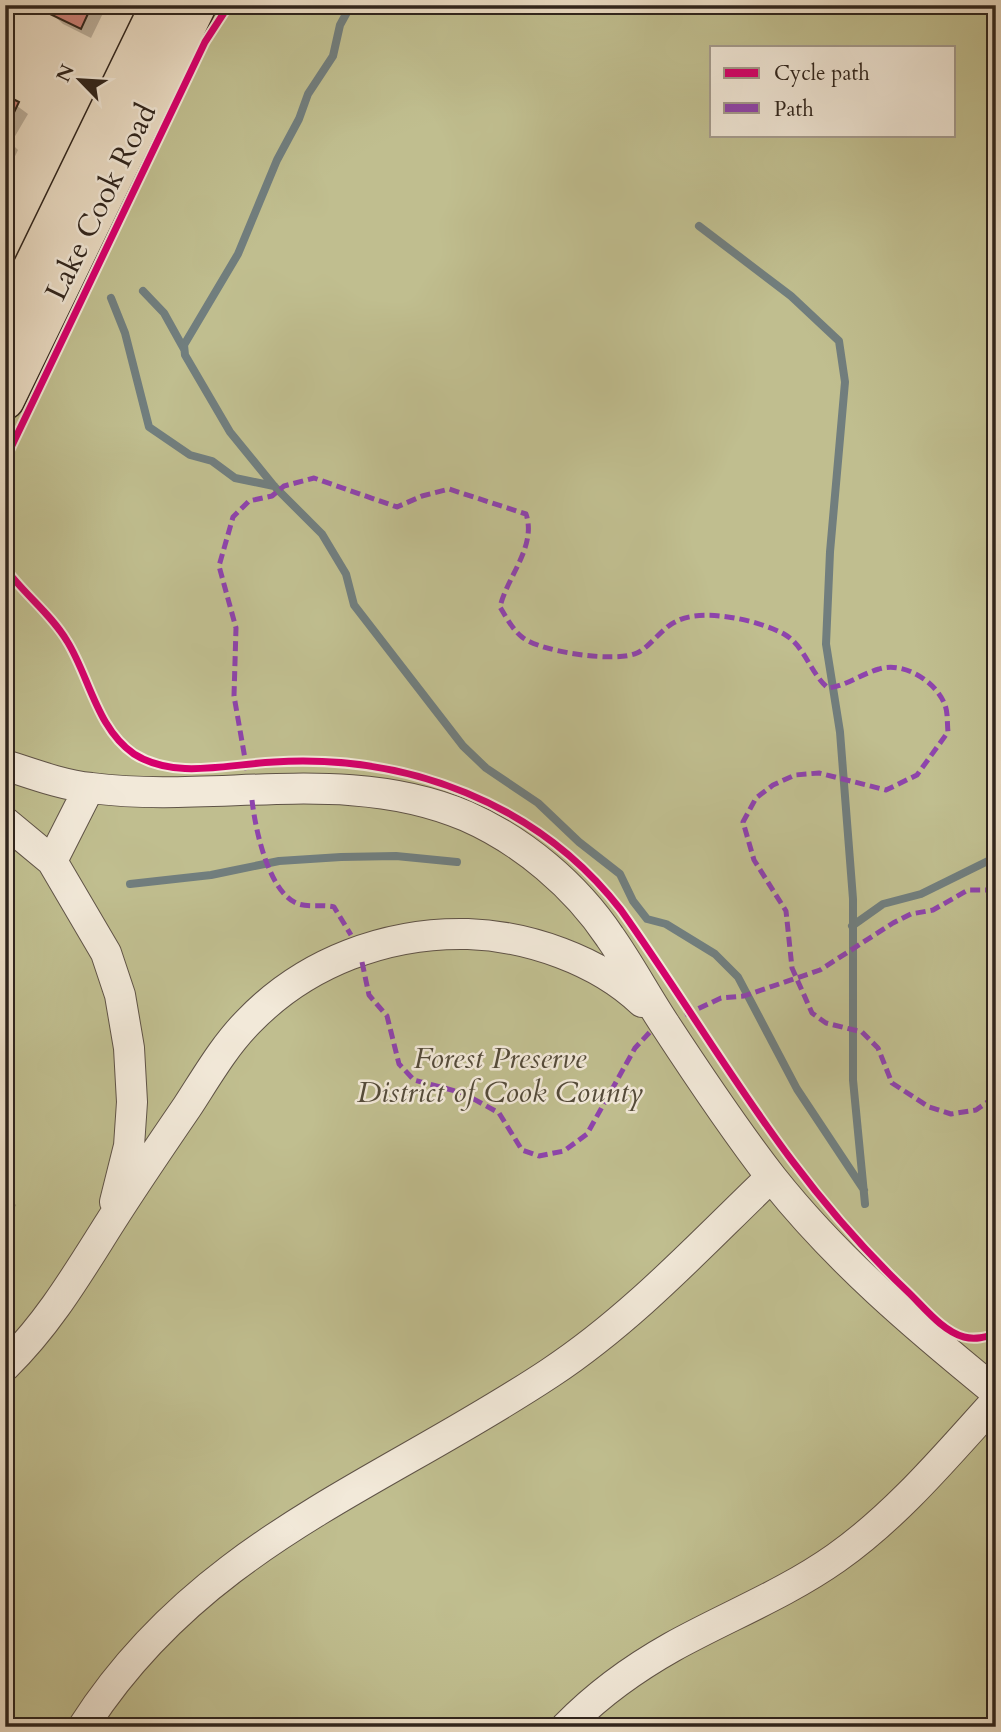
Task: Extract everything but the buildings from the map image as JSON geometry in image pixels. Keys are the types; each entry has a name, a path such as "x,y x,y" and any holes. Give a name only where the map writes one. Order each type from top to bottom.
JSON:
{"main road":[{"name":"Lake Cook Road","path":"5,400 29,283 160,5"},
{"name":"Lake Cook Road","path":"5,324 197,5"}],"lane":[{"path":"5,765 89,788 156,792 249,788 377,792 421,800 467,817 513,842 569,888 609,934 664,1024 771,1177 816,1229 891,1306 996,1392"},
{"path":"52,861 89,788"},
{"path":"5,822 52,861 106,953 120,995 129,1048 132,1102 129,1146 110,1223"},
{"path":"5,1366 50,1317 219,1057 249,1021 289,986 320,967 398,937 446,933 487,934 528,942 581,962 624,984 664,1024"},
{"path":"83,1727 119,1676 172,1618 261,1545 549,1374 601,1337 667,1280 771,1177"},
{"path":"565,1727 614,1684 640,1666 774,1597 836,1558 905,1499 996,1401"}],"green space":[{"name":"Forest Preserve District of Cook County","path":"205,5 996,5 996,1727 5,1727 5,424"}],"waterway":[{"path":"351,5 340,25 333,56 308,94 238,254 184,345 185,355 230,432 274,486 322,534 346,574 354,605 463,746 486,768 538,803 579,842 620,874 633,901 647,919 666,924 715,954 738,977 797,1089 864,1190"},
{"path":"699,226 791,296 839,341 845,382 830,552 826,644 840,732 853,899 853,1080 865,1204"},
{"path":"143,291 164,313 184,349"},
{"path":"111,298 125,333 149,427 190,455 212,461 235,478 274,486"},
{"path":"130,884 211,875 279,861 396,856 457,862"},
{"path":"852,926 883,904 921,894 996,857"}],"marked path":[{"path":"247,770 234,696 236,628 219,566 233,517 249,501 272,496 284,486 314,478 397,507 422,496 449,489 526,514 528,538 500,607 522,637 545,647 596,656 627,656 642,650 675,622 699,616 730,617 760,624 791,639 828,688 888,667 918,675 941,696 947,715 948,732 917,775 886,790 819,773 795,775 773,785 756,798 743,822 754,860 786,911 792,968 812,1013 826,1023 862,1032 878,1048 892,1083 929,1107 951,1114 976,1110 996,1096"},
{"path":"252,800 265,857 286,896 296,903 334,907 351,935"},
{"path":"685,1015 721,998 744,996 820,970 893,923 911,914 933,910 968,890 996,890"},
{"path":"362,962 369,995 387,1016 399,1064 414,1080 463,1093 499,1113 522,1150 539,1156 564,1151 587,1134 635,1048 650,1032"}],"cycle path":[{"path":"5,460 205,42 229,5"},
{"path":"5,568 61,631 75,655 102,716 121,743 134,754 150,762 184,768 274,762 324,762 373,767 420,777 466,793 510,814 550,841 588,873 621,910 754,1108 824,1202 864,1247 948,1329 968,1338 996,1334"}]}
